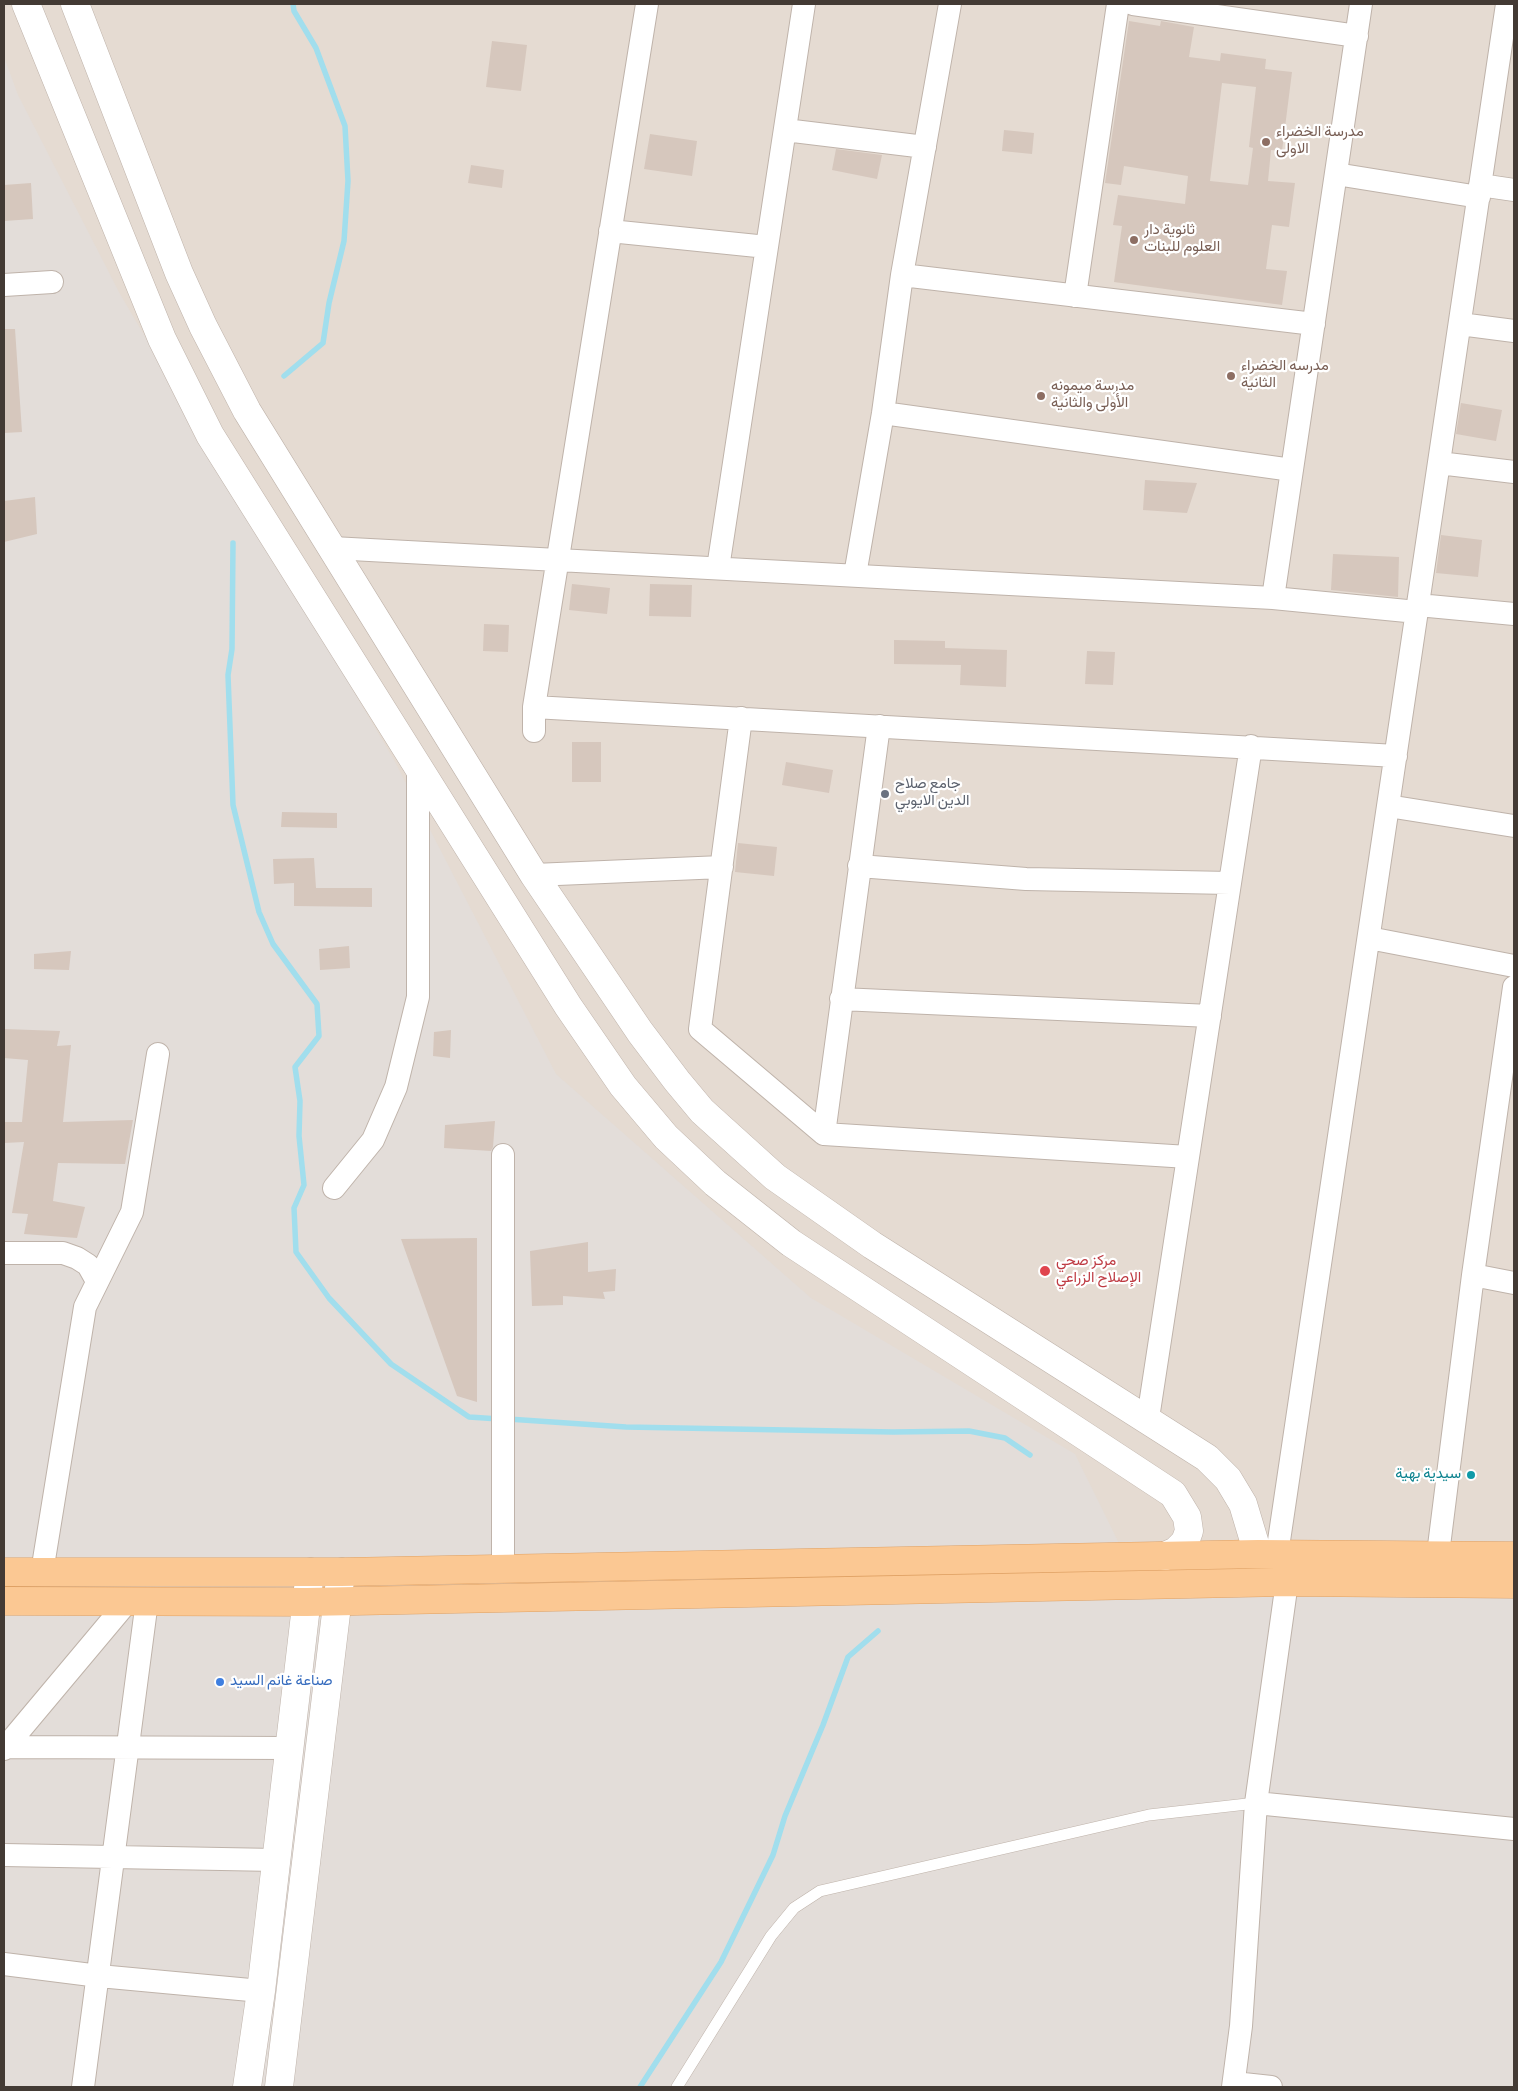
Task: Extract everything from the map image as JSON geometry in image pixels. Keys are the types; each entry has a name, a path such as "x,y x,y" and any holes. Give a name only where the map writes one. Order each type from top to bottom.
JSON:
{"main road":[{"path":"4,1572 341,1572 1268,1554 1514,1556"},
{"path":"4,1601 307,1602 1287,1582 1514,1584"}],"street":[{"path":"26,4 141,287 186,389 243,489 319,606 418,768 568,1006 623,1086 666,1137 715,1183 791,1243 1146,1474 1173,1494 1188,1517 1189,1531 1185,1542 1176,1551 1165,1556"},
{"path":"75,4 179,273 203,326 247,411 534,875 640,1032 677,1081 702,1110 775,1177 872,1245 1057,1364 1148,1418 1206,1458 1228,1479 1268,1554"},
{"path":"534,731 534,707 647,4"},
{"path":"718,568 804,4"},
{"path":"855,575 883,414 902,275 950,4"},
{"path":"1075,296 1118,4"},
{"path":"1133,4 1356,36"},
{"path":"1273,598 1361,4"},
{"path":"1268,1554 1369,938 1480,191 1507,56 1507,4"},
{"path":"785,130 925,147"},
{"path":"1336,174 1480,191 1514,190"},
{"path":"610,231 767,247"},
{"path":"902,275 1314,324"},
{"path":"4,285 52,282"},
{"path":"1460,324 1514,331"},
{"path":"883,414 1292,470"},
{"path":"1439,463 1514,472"},
{"path":"332,548 1273,598 1514,614"},
{"path":"319,606 360,592"},
{"path":"534,707 1251,746 1396,756"},
{"path":"741,718 700,1029 824,1134 1188,1157"},
{"path":"824,1134 879,726"},
{"path":"1148,1418 1251,746"},
{"path":"334,1188 373,1140 396,1088 418,997 418,768"},
{"path":"1388,806 1514,826"},
{"path":"859,866 1026,879 1230,883"},
{"path":"534,875 722,867"},
{"path":"1369,938 1514,966"},
{"path":"1438,1554 1473,1275 1505,1117 1514,987"},
{"path":"841,999 1210,1016"},
{"path":"42,1572 85,1307 132,1212 158,1054"},
{"path":"503,1154 503,1569"},
{"path":"4,1253 63,1253 77,1258 88,1265 98,1280"},
{"path":"1473,1275 1514,1283"},
{"path":"247,2087 261,1991 310,1572"},
{"path":"279,2087 341,1572"},
{"path":"1271,2087 1234,2085 1242,2026 1256,1803 1287,1582"},
{"path":"5,1748 137,1601"},
{"path":"83,2087 99,1976 126,1749 137,1601"},
{"path":"5,1748 290,1748"},
{"path":"1256,1803 1514,1829"},
{"path":"4,1855 276,1860"},
{"path":"4,1964 99,1976 261,1991"}],"lane":[{"path":"677,2087 771,1936 794,1908 820,1891 1149,1815 1256,1803"}],"shaded area":[{"path":"4,4 1514,4 1514,2087 4,2087"},
{"path":"4,57 18,95 120,294 394,760 556,1074 811,1298 1075,1454 1143,1592 1514,1591 1514,2087 4,2087"}],"building":[{"path":"1129,21 1160,26 1161,21 1194,27 1189,57 1220,61 1221,53 1266,59 1265,69 1292,72 1282,151 1271,150 1268,181 1295,183 1289,227 1272,225 1266,269 1287,271 1282,305 1114,282 1122,226 1113,225 1118,195 1185,204 1188,176 1124,166 1121,185 1105,183","holes":["1222,83 1256,87 1249,147 1253,148 1248,185 1210,181"]},
{"path":"492,41 527,45 521,91 486,87"},
{"path":"1004,130 1034,133 1032,154 1002,151"},
{"path":"650,134 697,141 692,176 644,169"},
{"path":"836,149 882,155 877,179 832,170"},
{"path":"471,165 504,170 502,188 468,183"},
{"path":"31,183 33,219 4,221 4,185"},
{"path":"4,329 15,329 22,432 4,433"},
{"path":"1461,403 1502,410 1496,441 1456,434"},
{"path":"1145,480 1197,483 1187,513 1143,510"},
{"path":"35,497 37,534 4,542 4,501"},
{"path":"1441,535 1482,540 1478,577 1436,573"},
{"path":"1333,554 1399,557 1398,597 1331,590"},
{"path":"572,584 610,588 607,614 569,610"},
{"path":"650,584 692,585 691,617 649,616"},
{"path":"484,624 509,625 508,652 483,651"},
{"path":"894,640 945,641 945,648 1007,650 1006,687 960,685 961,665 894,664"},
{"path":"1087,651 1115,652 1113,685 1085,684"},
{"path":"572,742 601,742 601,782 572,782"},
{"path":"786,762 833,770 829,793 782,785"},
{"path":"282,812 337,813 337,828 281,827"},
{"path":"738,843 777,847 774,876 735,872"},
{"path":"314,858 316,888 372,888 372,907 294,906 294,883 274,884 273,859"},
{"path":"349,946 350,968 320,970 319,949"},
{"path":"71,951 69,970 34,969 34,954"},
{"path":"4,1029 60,1031 57,1046 71,1045 63,1122 133,1120 125,1164 58,1163 53,1201 85,1207 77,1238 24,1234 28,1214 12,1213 24,1142 4,1143 4,1122 22,1122 28,1060 4,1058"},
{"path":"451,1030 450,1058 433,1056 434,1032"},
{"path":"495,1121 491,1151 444,1148 445,1125"},
{"path":"477,1238 477,1402 457,1396 401,1239"},
{"path":"588,1242 588,1272 616,1269 615,1291 603,1292 605,1299 563,1296 563,1305 532,1306 530,1251"}],"waterway":[{"path":"284,376 323,343 329,303 344,241 348,181 345,126 316,48 294,11 293,4"},
{"path":"233,543 232,649 228,675 233,805 259,912 273,944 317,1004 319,1036 295,1067 300,1101 299,1136 304,1185 294,1208 296,1252 329,1298 391,1364 469,1417 499,1419"},
{"path":"508,1419 626,1427 893,1432 969,1431 1005,1438 1030,1455"},
{"path":"640,2087 721,1962 773,1855 785,1816 823,1725 848,1657 878,1631"}],"place":[{"name":"مدرسة الخضراء الاولى","path":"1266,142"},
{"name":"ثانوية دار العلوم للبنات","path":"1134,240"},
{"name":"مدرسه الخضراء الثانية","path":"1231,376"},
{"name":"مدرسة ميمونه الأولى والثانية","path":"1041,396"},
{"name":"جامع صلاح الدين الايوبي","path":"885,794"},
{"name":"مركز صحي الإصلاح الزراعي","path":"1045,1271"},
{"name":"سيدية بهية","path":"1471,1475"},
{"name":"صناعة غانم السيد","path":"220,1682"}]}
